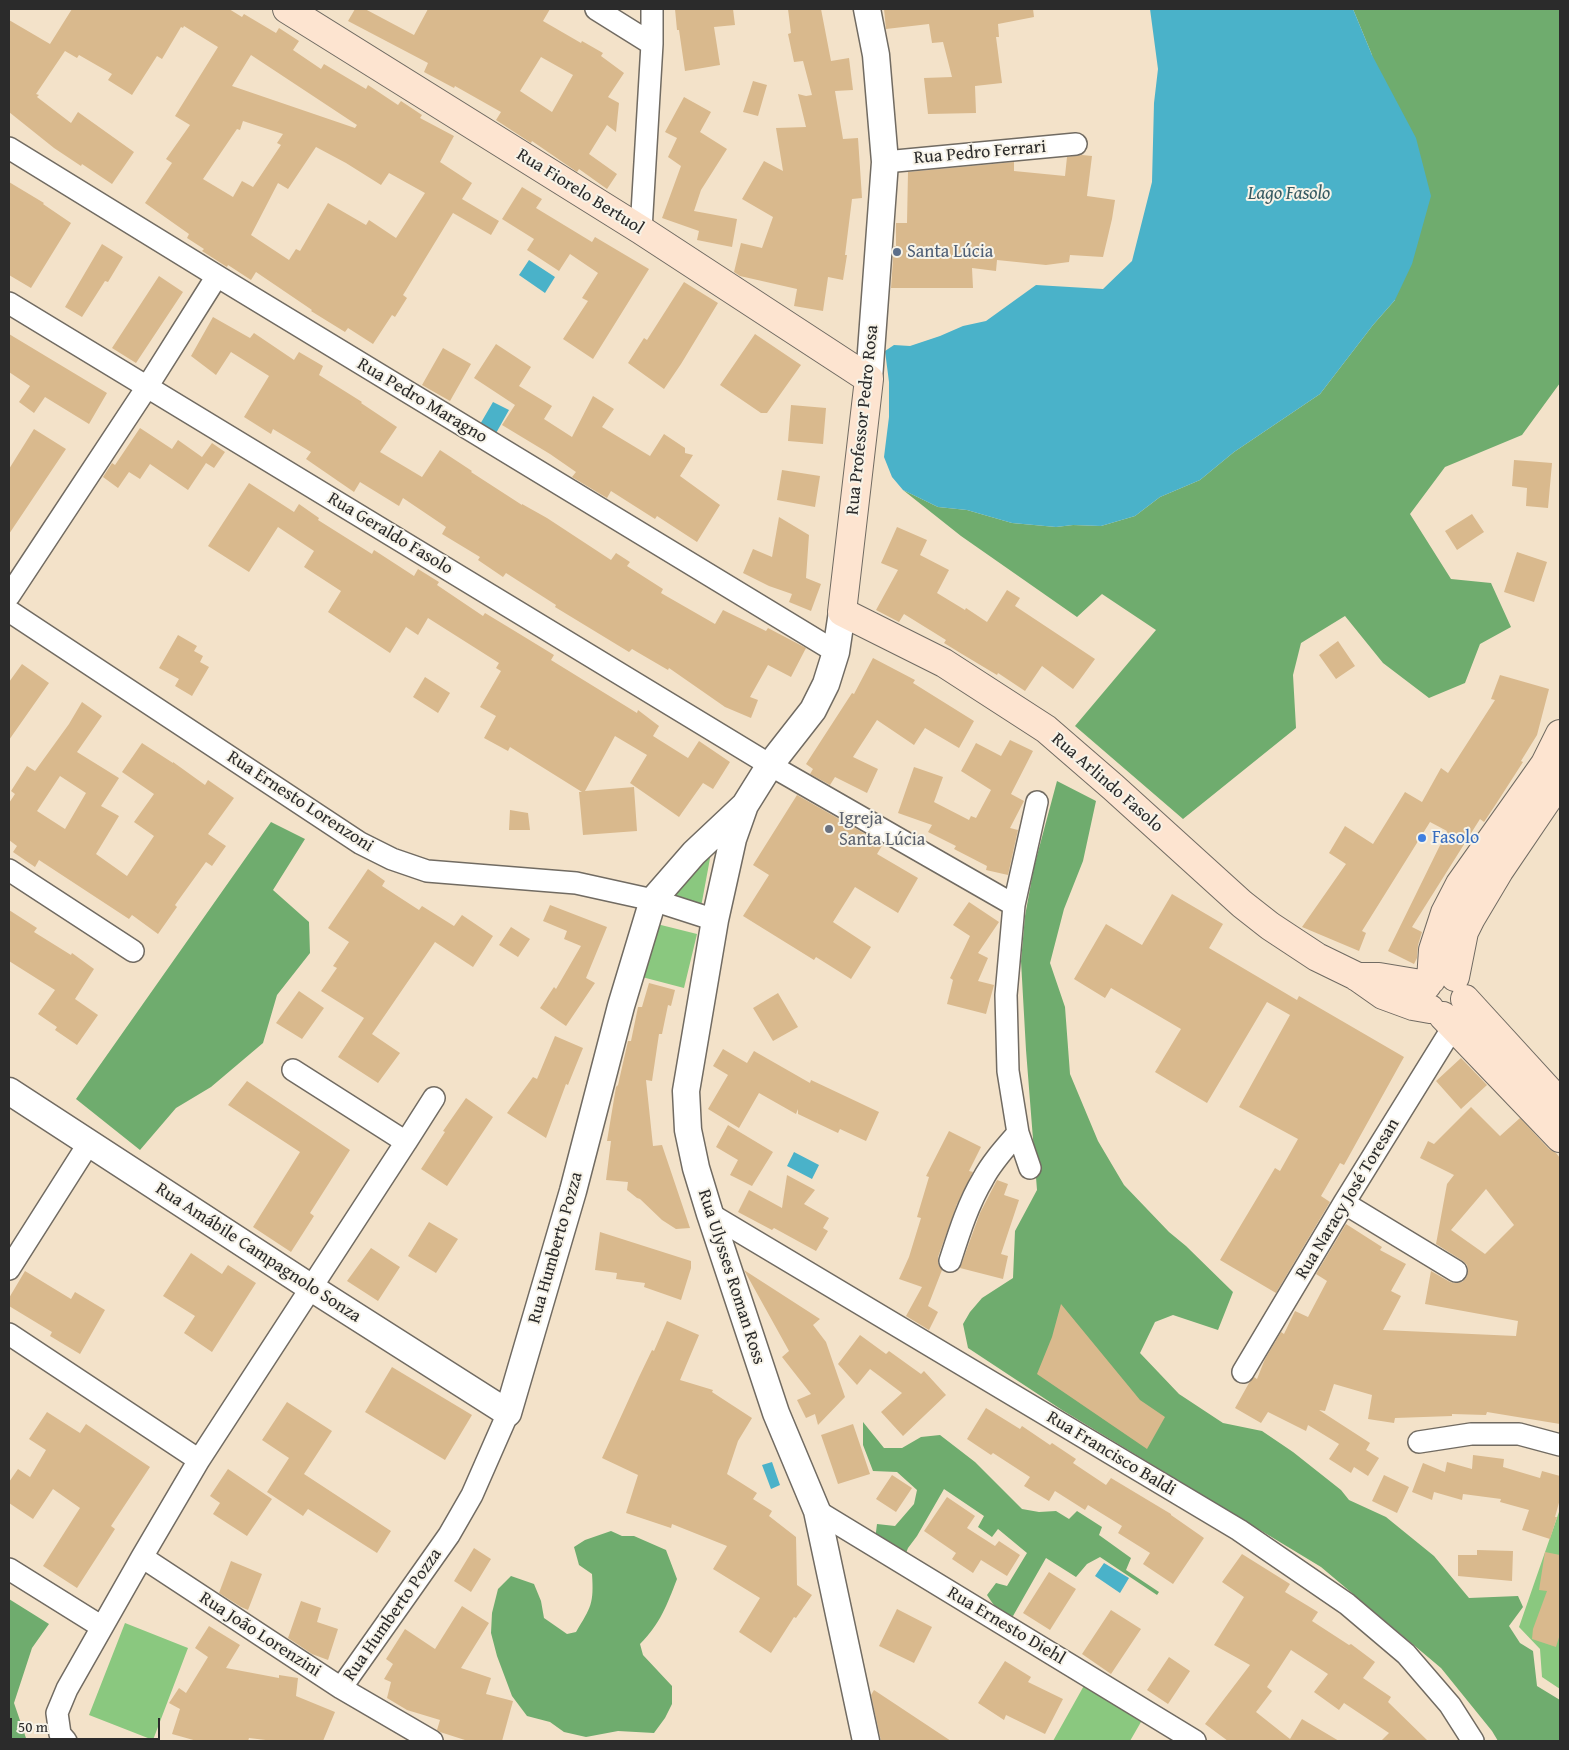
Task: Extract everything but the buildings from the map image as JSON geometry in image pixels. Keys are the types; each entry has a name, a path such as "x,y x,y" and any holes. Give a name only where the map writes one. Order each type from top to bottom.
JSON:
{"main road":[{"name":"Rua Fiorelo Bertuol","path":"287,9 641,230 869,379"},
{"name":"Rua Professor Pedro Rosa","path":"842,612 869,379"},
{"name":"Rua Arlindo Fasolo","path":"842,612 944,663 1046,729 1242,904 1270,926 1309,952 1356,976 1369,986 1397,1001 1443,999"},
{"path":"1560,734 1545,764 1460,884 1445,913 1433,950 1443,999 1560,1138"},
{"path":"1443,999 1470,918 1499,871 1560,781"},
{"path":"1443,999 1560,1102"}],"street":[{"path":"596,9 652,44"},
{"path":"641,230 652,44 652,9"},
{"name":"Rua Professor Pedro Rosa","path":"867,9 876,55 885,162 869,379"},
{"name":"Rua Pedro Ferrari","path":"885,162 1076,144"},
{"name":"Rua Pedro Maragno","path":"9,148 836,652"},
{"path":"9,596 147,387 217,276"},
{"name":"Rua Geraldo Fasolo","path":"9,304 770,765 1014,905"},
{"name":"Rua Ernesto Lorenzoni","path":"9,611 360,843 392,859 427,871 576,883 652,900 715,920"},
{"name":"Rua Professor Pedro Rosa","path":"746,805 770,765 813,710 826,684 836,652 842,612"},
{"path":"1030,1168 1018,1133 1008,1071 1006,994 1014,905 1037,802"},
{"name":"Rua Humberto Pozza","path":"341,1688 449,1535 472,1495 508,1413 573,1191 621,1006 652,900 694,853 746,805"},
{"name":"Rua Ulysses Roman Ross","path":"746,805 733,839 715,920 686,1091 688,1130 696,1168 710,1214 776,1413 817,1511 866,1741"},
{"path":"9,870 133,951"},
{"name":"Rua Naracy José Toresan","path":"1243,1372 1344,1203 1443,999"},
{"path":"293,1070 406,1142"},
{"name":"Rua Amábile Campagnolo Sonza","path":"9,1091 508,1413"},
{"path":"66,1741 60,1734 57,1713 67,1690 142,1557 199,1460 434,1098"},
{"path":"950,1262 969,1206 982,1179 995,1159 1018,1133"},
{"path":"9,1269 89,1143"},
{"path":"1344,1203 1456,1270"},
{"name":"Rua Francisco Baldi","path":"710,1214 1239,1530 1347,1604 1406,1654 1450,1705 1473,1741"},
{"path":"9,1334 199,1460"},
{"path":"1419,1442 1471,1434 1519,1434 1560,1445"},
{"name":"Rua Ernesto Diehl","path":"817,1511 1195,1741"},
{"name":"Rua João Lorenzini","path":"142,1557 341,1688 432,1741"},
{"path":"9,1569 102,1627"}],"green space":[{"path":"1353,9 1560,9 1560,383 1522,435 1445,467 1410,514 1451,579 1491,583 1511,627 1480,644 1465,683 1429,698 1383,663 1345,616 1301,643 1293,675 1296,728 1183,819 1075,726 1156,630 1102,594 1077,617 961,536 903,490 938,507 967,510 1012,523 1056,527 1073,525 1101,526 1135,516 1160,497 1200,480 1234,452 1320,394 1373,325 1395,300 1372,55"},
{"path":"1057,781 1096,801 1083,861 1064,909 1050,963 1065,1007 1070,1074 1098,1141 1124,1185 1169,1232 1233,1292 1218,1330 1173,1315 1155,1322 1140,1353 1179,1394 1223,1423 1262,1431 1293,1452 1341,1490 1349,1500 1386,1517 1434,1556 1469,1598 1518,1596 1523,1607 1509,1626 1520,1643 1533,1651 1537,1686 1560,1700 1560,1741 1498,1741 1441,1668 1321,1567 1062,1410 968,1348 963,1324 982,1298 1013,1278 1015,1231 1037,1190 1021,961 1025,916 1034,867"},
{"path":"271,822 305,839 273,890 309,922 310,953 277,995 263,1043 211,1087 176,1108 140,1150 76,1099"},
{"path":"711,853 701,907 668,898"},
{"path":"657,924 697,934 684,988 642,977"},
{"path":"863,1422 884,1448 902,1448 921,1437 940,1435 975,1462 1022,1509 1039,1512 1056,1511 1069,1519 1077,1511 1102,1527 1099,1535 1131,1558 1126,1570 1159,1592 1157,1595 1100,1557 1087,1564 1076,1577 1046,1558 1013,1616 1004,1613 995,1606 987,1595 996,1583 1007,1586 1027,1553 998,1529 992,1537 978,1527 984,1516 944,1489 908,1548 904,1558 875,1540 877,1524 895,1526 914,1504 917,1490 897,1472 873,1471 863,1445"},
{"path":"1560,1509 1560,1689 1542,1677 1540,1649 1519,1627"},
{"path":"611,1531 622,1536 634,1536 666,1550 677,1579 658,1622 640,1644 643,1655 672,1686 672,1704 654,1733 618,1731 586,1737 564,1732 550,1722 527,1716 512,1696 497,1656 491,1633 492,1613 498,1589 511,1576 534,1584 541,1601 544,1618 567,1634 576,1632 590,1605 593,1584 592,1574 579,1565 574,1547 585,1540"},
{"path":"9,1599 49,1624 32,1648 14,1703 27,1741 9,1741"},
{"path":"125,1623 188,1648 153,1740 89,1715"},
{"path":"1086,1682 1145,1715 1130,1741 1053,1741"}],"water":[{"name":"Lago Fasolo","path":"1150,9 1353,9 1372,55 1416,138 1431,196 1412,264 1395,300 1373,325 1320,394 1234,452 1200,480 1160,497 1135,516 1101,526 1073,525 1056,527 1012,523 967,510 938,507 903,490 892,477 884,457 889,417 889,382 885,351 894,345 910,346 963,326 986,321 1036,285 1103,289 1132,261 1152,182 1154,103 1158,69"},
{"path":"529,260 555,277 545,293 519,275"},
{"path":"493,402 509,410 495,435 479,426"},
{"path":"794,1152 819,1165 812,1179 787,1166"},
{"path":"772,1462 780,1485 771,1489 762,1465"},
{"path":"1104,1563 1129,1578 1120,1593 1095,1576"}],"place":[{"name":"Santa Lúcia","path":"897,252"},
{"name":"Igreja Santa Lúcia","path":"829,829"},
{"name":"Fasolo","path":"1422,838"}]}
